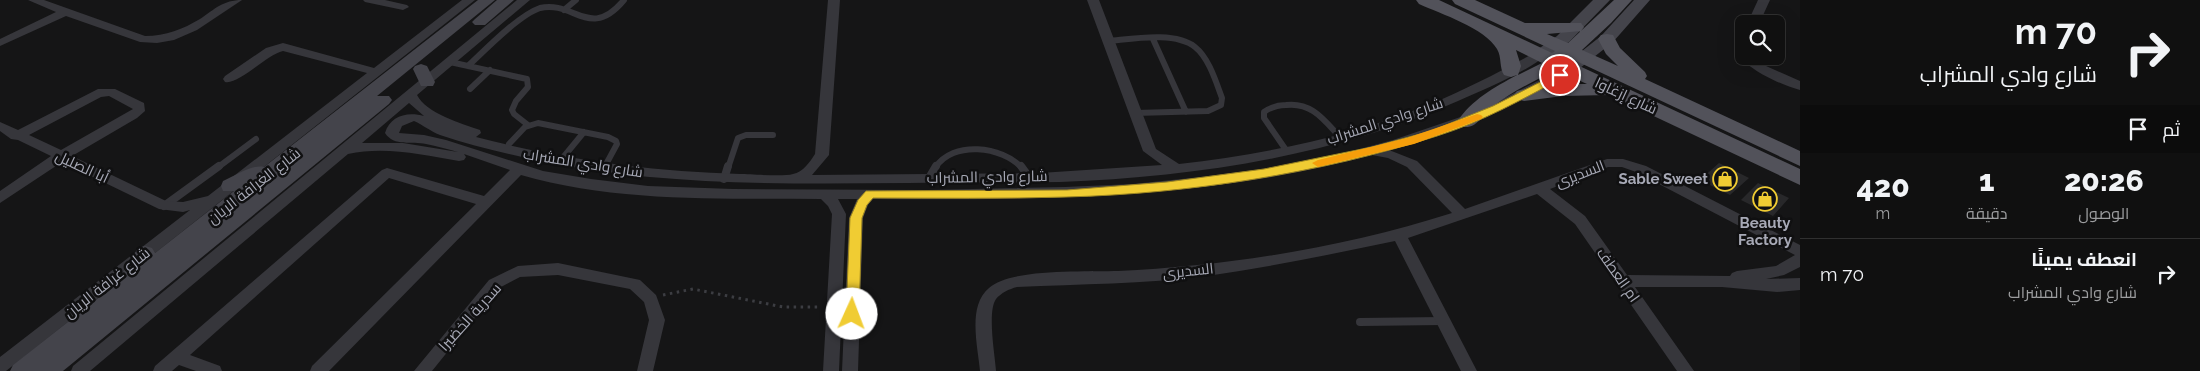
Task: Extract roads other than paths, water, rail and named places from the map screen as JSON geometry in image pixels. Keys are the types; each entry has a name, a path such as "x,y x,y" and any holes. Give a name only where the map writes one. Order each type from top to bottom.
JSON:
{"main road":[{"name":"شارع الغرافة الريان","path":"21,371 296,154 487,0"},
{"name":"شارع الغرافة الريان","path":"47,371 294,173 424,76 506,0"},
{"name":"شارع إزغاوا","path":"1425,0 1494,33 1656,91 1800,159"},
{"path":"1443,0 1754,147 1800,165"},
{"name":"شارع إزغاوا","path":"1461,0 1511,24 1614,90 1800,178"},
{"name":"شارع وادي المشراب","path":"1563,57 1575,27 1602,0"},
{"path":"1467,122 1481,105 1490,98 1563,57 1605,20 1623,0"},
{"name":"شارع وادي المشراب","path":"1563,57 1607,39 1642,0"},
{"path":"1511,24 1545,28 1575,27"},
{"path":"1494,33 1508,52 1512,65 1511,71"},
{"path":"1607,39 1612,50 1656,91"},
{"path":"1524,96 1563,90 1614,90"},
{"path":"294,173 342,152"},
{"path":"230,186 296,154"},
{"path":"121,292 146,253"}],"street":[{"path":"34,0 144,40 157,41 172,38 185,32 236,0"},
{"path":"368,0 403,7"},
{"name":"شارع الغرافة الريان","path":"213,199 469,0"},
{"name":"شارع الغرافة الريان","path":"79,371 411,95 424,76 450,62 524,0"},
{"path":"834,0 822,155 829,168 842,179"},
{"path":"1093,0 1150,151 1176,168"},
{"path":"1757,15 1764,0"},
{"path":"0,43 65,12"},
{"path":"228,79 270,50 283,47 376,72"},
{"name":"شارع وادي المشراب","path":"1563,57 1524,96 1467,122 1410,141 1372,151 1264,173 1167,186 1067,194 824,194 652,191 581,183 519,169 427,140 397,138 391,134 391,130 402,120 419,118 438,130 520,153 604,168 724,179 1029,177 1141,172 1286,150 1340,137 1434,107 1459,97 1511,71 1563,57"},
{"path":"1756,65 1800,86"},
{"path":"0,198 60,157 133,116 139,111 140,106 111,92 98,93 16,136"},
{"path":"411,95 412,100 420,109 470,131 546,158"},
{"name":"أبا الصليل","path":"0,126 16,136 164,206 182,207 213,199"},
{"path":"1410,141 1408,152 1412,164"},
{"name":"شارع وادي المشراب","path":"342,152 366,145 385,145 461,157 504,168 519,169"},
{"path":"1141,172 1150,151"},
{"path":"1372,151 1392,155 1412,164 1463,215"},
{"path":"794,179 811,169 822,155"},
{"name":"السديرى","path":"988,371 983,310 986,300 1003,285 1016,281 1108,278 1207,270 1301,255 1399,235 1540,189 1607,163 1623,163 1640,169 1800,251"},
{"path":"318,371 519,169"},
{"path":"161,371 387,173 487,202"},
{"name":"ام العطف","path":"1540,189 1580,220 1686,371"},
{"path":"824,194 834,204 839,214 832,371"},
{"path":"850,371 856,218 862,203 870,194"},
{"name":"شارع غرافة الريان","path":"0,366 213,199"},
{"path":"164,206 173,220 171,232"},
{"path":"1399,235 1469,371"},
{"path":"1722,281 1774,273 1788,268 1800,259"},
{"name":"سدرية الخضيرا","path":"422,371 494,284 518,272 558,269 635,284 651,299 657,320 645,371"},
{"path":"1622,281 1722,281 1764,286 1800,284"},
{"path":"177,357 214,371"}],"lane":[{"path":"564,10 576,0"},
{"path":"468,66 533,11 548,7 593,17 604,17 615,10 624,0"},
{"path":"1153,39 1186,112"},
{"path":"1108,41 1178,40 1196,48 1221,95 1222,102 1218,108 1208,111 1136,113"},
{"path":"450,62 524,78 529,82 528,87 516,101 512,110 514,114 528,125"},
{"path":"470,88 490,70"},
{"path":"1286,150 1264,118 1264,112 1269,108 1296,103 1306,105 1340,137"},
{"path":"509,144 528,125 543,123 608,137 616,141 616,148 604,168"},
{"path":"561,160 584,132"},
{"path":"724,179 738,138 746,135 773,136"},
{"path":"164,206 256,139"},
{"path":"929,178 931,171 940,161 954,153 971,150 989,150 1006,155 1020,164 1029,177"},
{"path":"1360,322 1443,321"}],"place":[{"name":"Sable Sweet","path":"1725,179"},
{"name":"Beauty Factory","path":"1765,199"}]}
